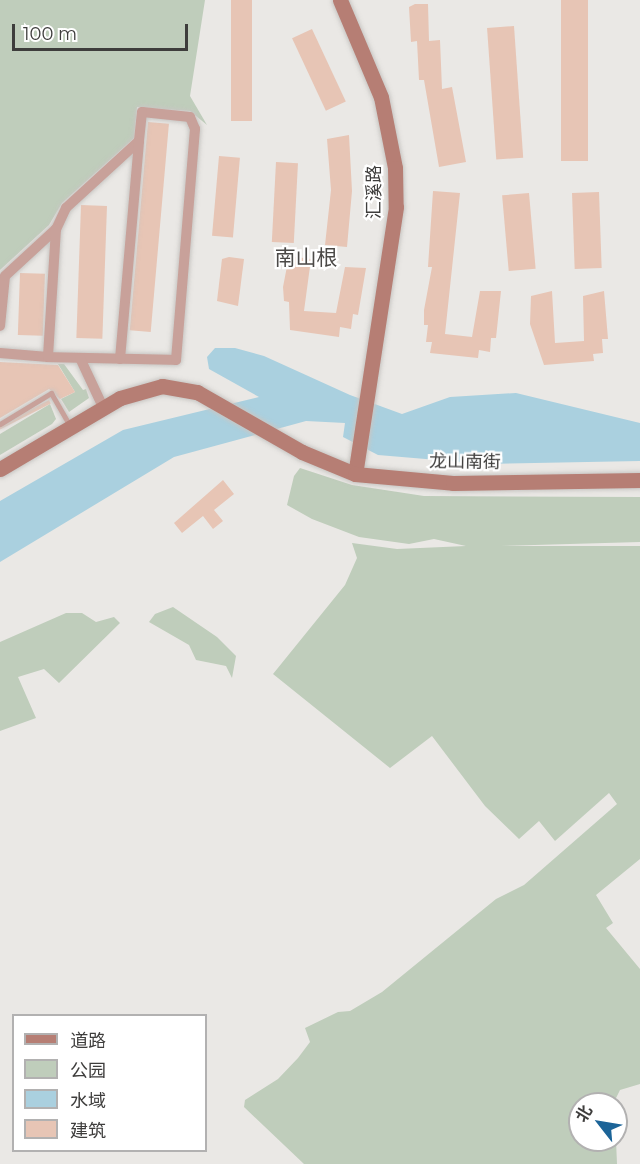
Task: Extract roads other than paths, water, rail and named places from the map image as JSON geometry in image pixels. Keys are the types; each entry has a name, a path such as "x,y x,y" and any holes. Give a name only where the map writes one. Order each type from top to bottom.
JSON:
{"street":[{"name":"汇溪路","path":"340,0 381,96 395,168 396,207 355,474"},
{"path":"0,353 48,357 120,359 176,360 195,129 190,117 142,112 120,359"},
{"path":"0,326 5,276 56,229 66,208 139,141"},
{"path":"48,357 56,229"},
{"path":"0,469 103,407 80,358"},
{"name":"龙山南街","path":"103,407 129,393 162,386 180,387 213,400 294,448 355,474 453,483 640,480"}],"lane":[{"path":"0,424 51,393 70,427"}],"water":[{"path":"215,348 235,348 264,356 350,395 402,414 450,397 516,393 640,423 640,461 485,464 378,455 343,437 345,423 306,421 174,457 0,562 0,501 123,430 259,397 209,369 207,357"}],"district":[{"name":"南山根","path":"306,258"}]}
